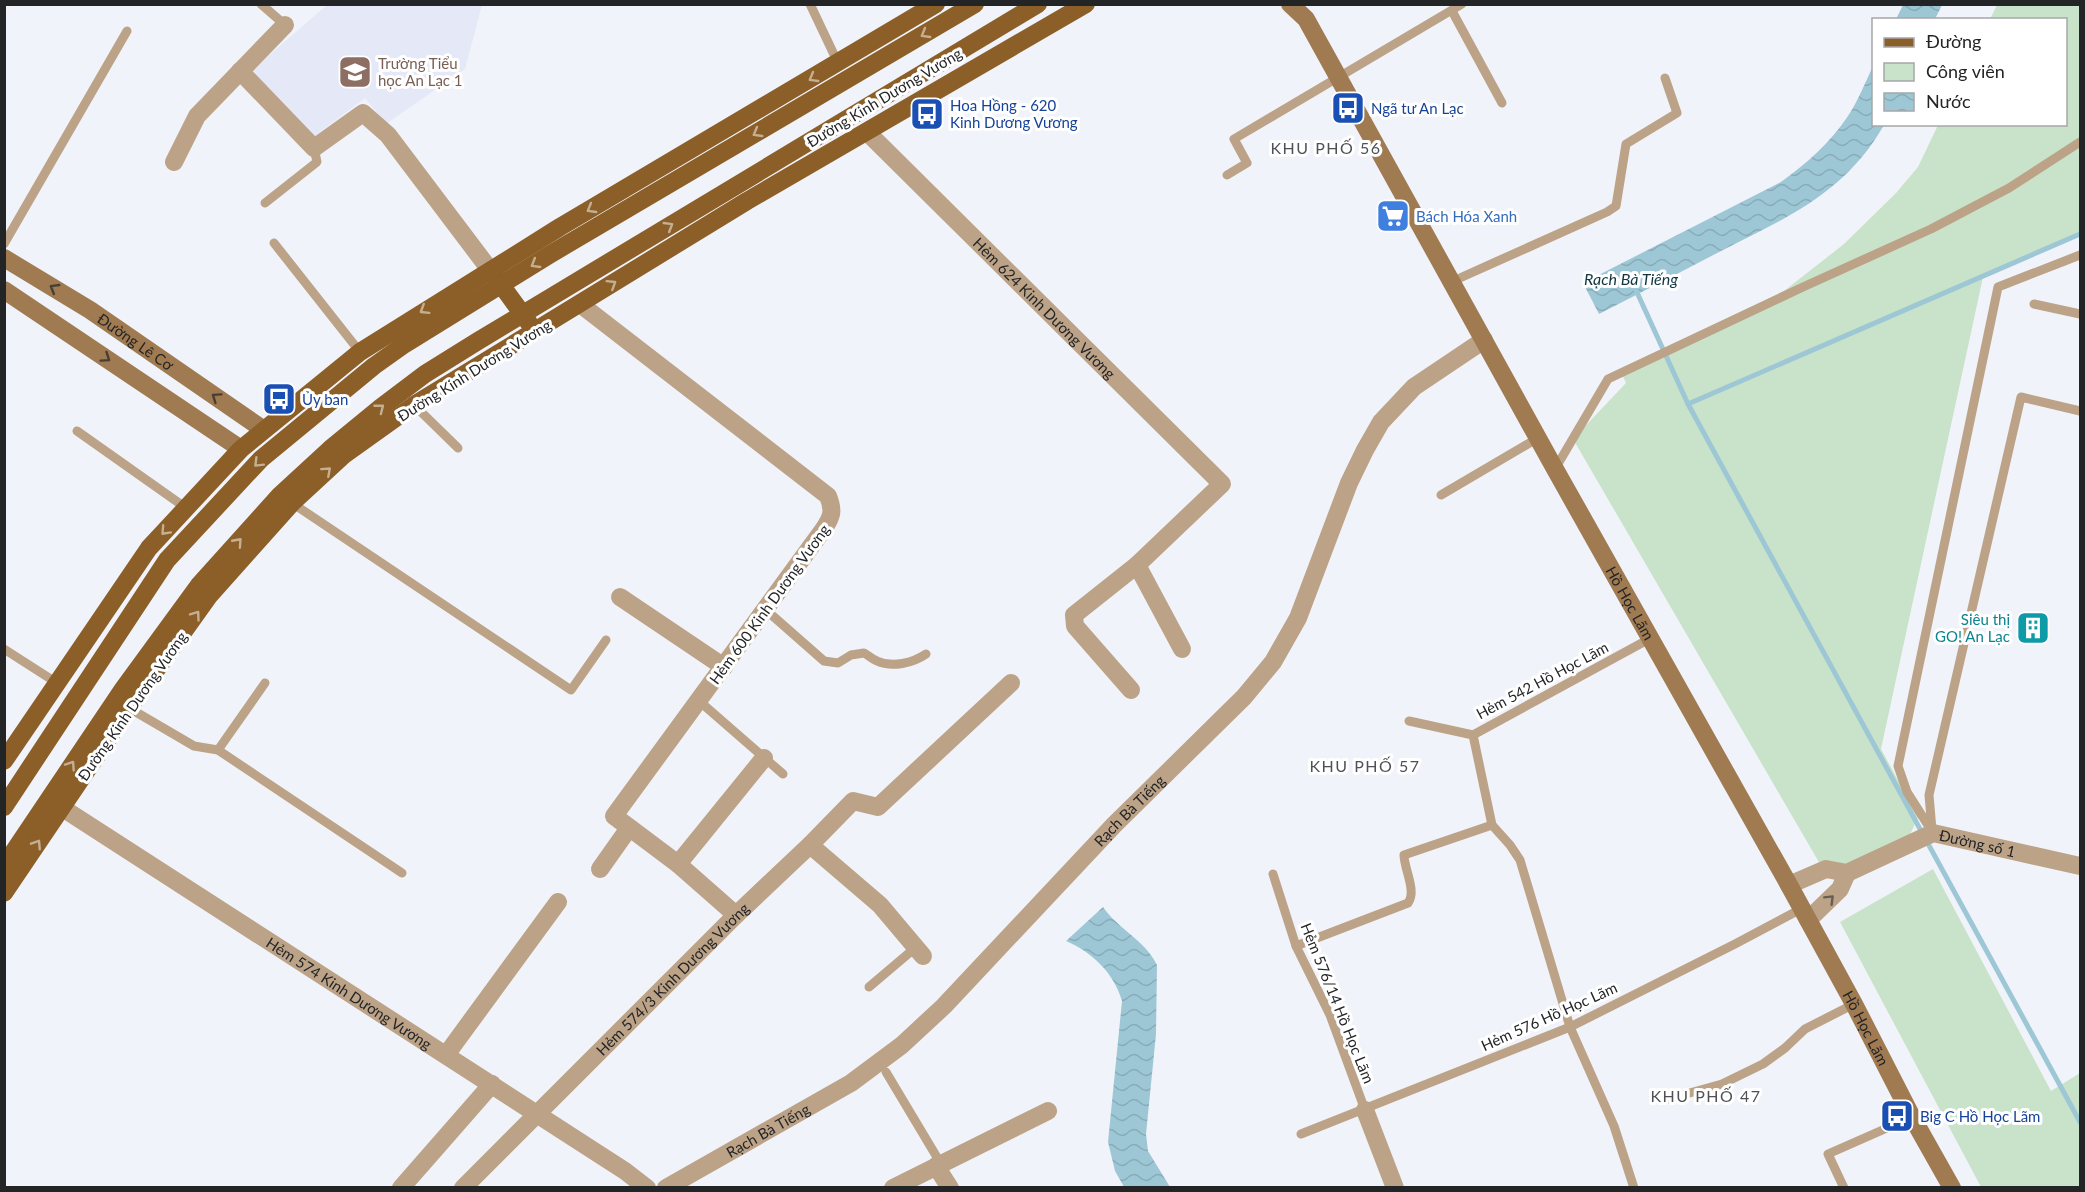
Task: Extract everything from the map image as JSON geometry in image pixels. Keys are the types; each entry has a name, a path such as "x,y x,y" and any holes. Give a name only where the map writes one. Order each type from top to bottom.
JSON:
{"main road":[{"path":"4,807 167,560 261,459 374,366 560,227 936,4"},
{"path":"4,760 149,548 240,449 360,352 975,4"},
{"name":"Đường Kinh Dương Vương","path":"4,893 123,689 199,585 280,495 330,449 416,381 523,314 1038,4"},
{"name":"Đường Kinh Dương Vương","path":"4,866 129,708 209,596 292,503 344,455 414,405 747,201 1086,4"},
{"name":"Hồ Học Lãm","path":"1290,4 1307,12 1339,77 1451,282 1805,914 1848,1007 1952,1188"},
{"path":"942,63 954,82"},
{"path":"851,116 867,132"},
{"name":"Đường Lê Cơ","path":"4,258 90,310 264,430"},
{"path":"495,277 536,331"},
{"name":"Đường Lê Cơ","path":"4,290 240,449"}],"street":[{"path":"174,162 197,116 285,25"},
{"path":"240,71 314,148 363,113 388,135 495,277"},
{"name":"Hẻm 624 Kinh Dương Vương","path":"867,132 1222,484 1137,565"},
{"name":"Hẻm 600 Kinh Dương Vương","path":"580,304 828,496 832,507 831,518 614,816 629,828"},
{"name":"Rạch Bà Tiếng","path":"687,1188 826,1111 910,1054 952,1014 1089,868 1268,687 1295,648 1308,623 1360,487 1390,428 1421,395 1486,345"},
{"name":"Rạch Bà Tiếng","path":"666,1188 851,1083 902,1045 944,1006 1114,825 1244,697 1273,662 1298,618 1349,483 1368,442 1381,422 1414,387 1486,345"},
{"path":"1131,690 1075,626 1073,618 1137,565 1182,649"},
{"path":"620,597 724,667"},
{"name":"Hẻm 574/3 Kinh Dương Vương","path":"463,1188 536,1113 853,801 878,807 1011,683"},
{"path":"678,864 764,758"},
{"name":"Hẻm 574 Kinh Dương Vương","path":"55,803 492,1084 625,1171 647,1188"},
{"path":"600,869 629,828 678,864 736,915"},
{"name":"Đường số 1","path":"1789,885 1826,868 1847,873 1933,832 2080,866"},
{"path":"810,845 880,905 919,952"},
{"path":"1805,914 1840,889 1847,873"},
{"path":"446,1055 558,902"},
{"path":"401,1188 492,1084"},
{"path":"1365,1110 1395,1188"},
{"path":"900,1186 1048,1111"},
{"path":"939,1165 951,1188"}],"lane":[{"path":"261,4 285,25"},
{"path":"1227,174 1247,163 1234,139 1462,4"},
{"path":"810,5 838,63"},
{"path":"1452,11 1502,103"},
{"path":"4,244 127,31"},
{"path":"1451,282 1616,206 1626,144 1677,113 1665,78"},
{"path":"1555,469 1608,379 1931,230 2009,188 2080,142"},
{"path":"265,203 317,162 314,148"},
{"path":"274,243 360,352"},
{"path":"1933,832 1907,792 1898,766 1998,287 2080,255"},
{"path":"2034,304 2080,314"},
{"path":"1933,832 1929,795 2021,397 2080,411"},
{"path":"414,405 458,448"},
{"path":"77,431 186,508"},
{"path":"1441,495 1538,438"},
{"path":"292,503 571,690 606,640"},
{"path":"766,609 824,661 838,663 851,655 864,652 878,662 915,662 926,654"},
{"name":"Hẻm 542 Hồ Học Lãm","path":"1409,721 1473,735 1651,638"},
{"path":"4,650 57,683"},
{"path":"218,750 265,683"},
{"path":"698,700 783,774"},
{"path":"129,708 194,746 218,750 402,873"},
{"path":"1473,735 1492,825 1520,860 1570,1027 1614,1126 1634,1188"},
{"path":"1296,946 1408,903 1412,892 1404,864 1404,855 1492,825"},
{"name":"Hẻm 576/14 Hồ Học Lãm","path":"1273,874 1296,946 1330,1015 1365,1110"},
{"name":"Hẻm 576 Hồ Học Lãm","path":"1301,1134 1570,1027 1735,944 1805,914"},
{"path":"869,987 919,952"},
{"path":"1668,1099 1722,1084 1763,1064 1815,1022 1848,1007"},
{"path":"886,1072 939,1165"},
{"path":"1844,1188 1828,1154 1911,1117"}],"shaded area":[{"name":"Trường Tiểu học An Lạc 1","path":"327,5 482,5 465,69 386,124 365,98 312,138 246,75"}],"green space":[{"path":"1997,5 2080,5 2080,235 1983,277 1881,749 1918,817 1909,837 1845,869 1820,864 1573,439 1626,383 1620,370 1784,291 1844,244 1896,193 1918,167 1938,126 2067,126 2067,18 1990,18"},
{"path":"1933,869 2051,1091 2080,1073 2080,1187 1981,1187 1840,922"}],"water":[{"path":"1903,4 1942,5 1936,18 1896,18"},
{"name":"Rạch Bà Tiếng","path":"1872,68 1872,126 1883,126 1869,148 1833,186 1813,201 1769,227 1599,314 1583,283 1781,182 1834,135 1855,104"},
{"path":"1103,907 1116,922 1146,948 1157,965 1156,1034 1146,1134 1148,1151 1170,1187 1124,1187 1115,1171 1108,1142 1122,1001 1114,981 1101,965 1085,951 1066,941"}],"waterway":[{"path":"1688,404 2080,234"},
{"path":"1635,288 1688,404 2080,1122"}],"place":[{"name":"Trường Tiểu học An Lạc 1","path":"355,72"},
{"name":"Ngã tư An Lạc","path":"1348,108"},
{"name":"Hoa Hồng - 620 Kinh Dương Vương","path":"927,114"},
{"name":"Bách Hóa Xanh","path":"1393,216"},
{"name":"Ủy ban","path":"279,399"},
{"name":"Siêu thị GO! An Lạc","path":"2033,628"},
{"name":"Big C Hồ Học Lãm","path":"1897,1116"}],"district":[{"name":"KHU PHỐ 56","path":"1326,147"},
{"name":"KHU PHỐ 57","path":"1365,765"},
{"name":"KHU PHỐ 47","path":"1706,1095"}]}
